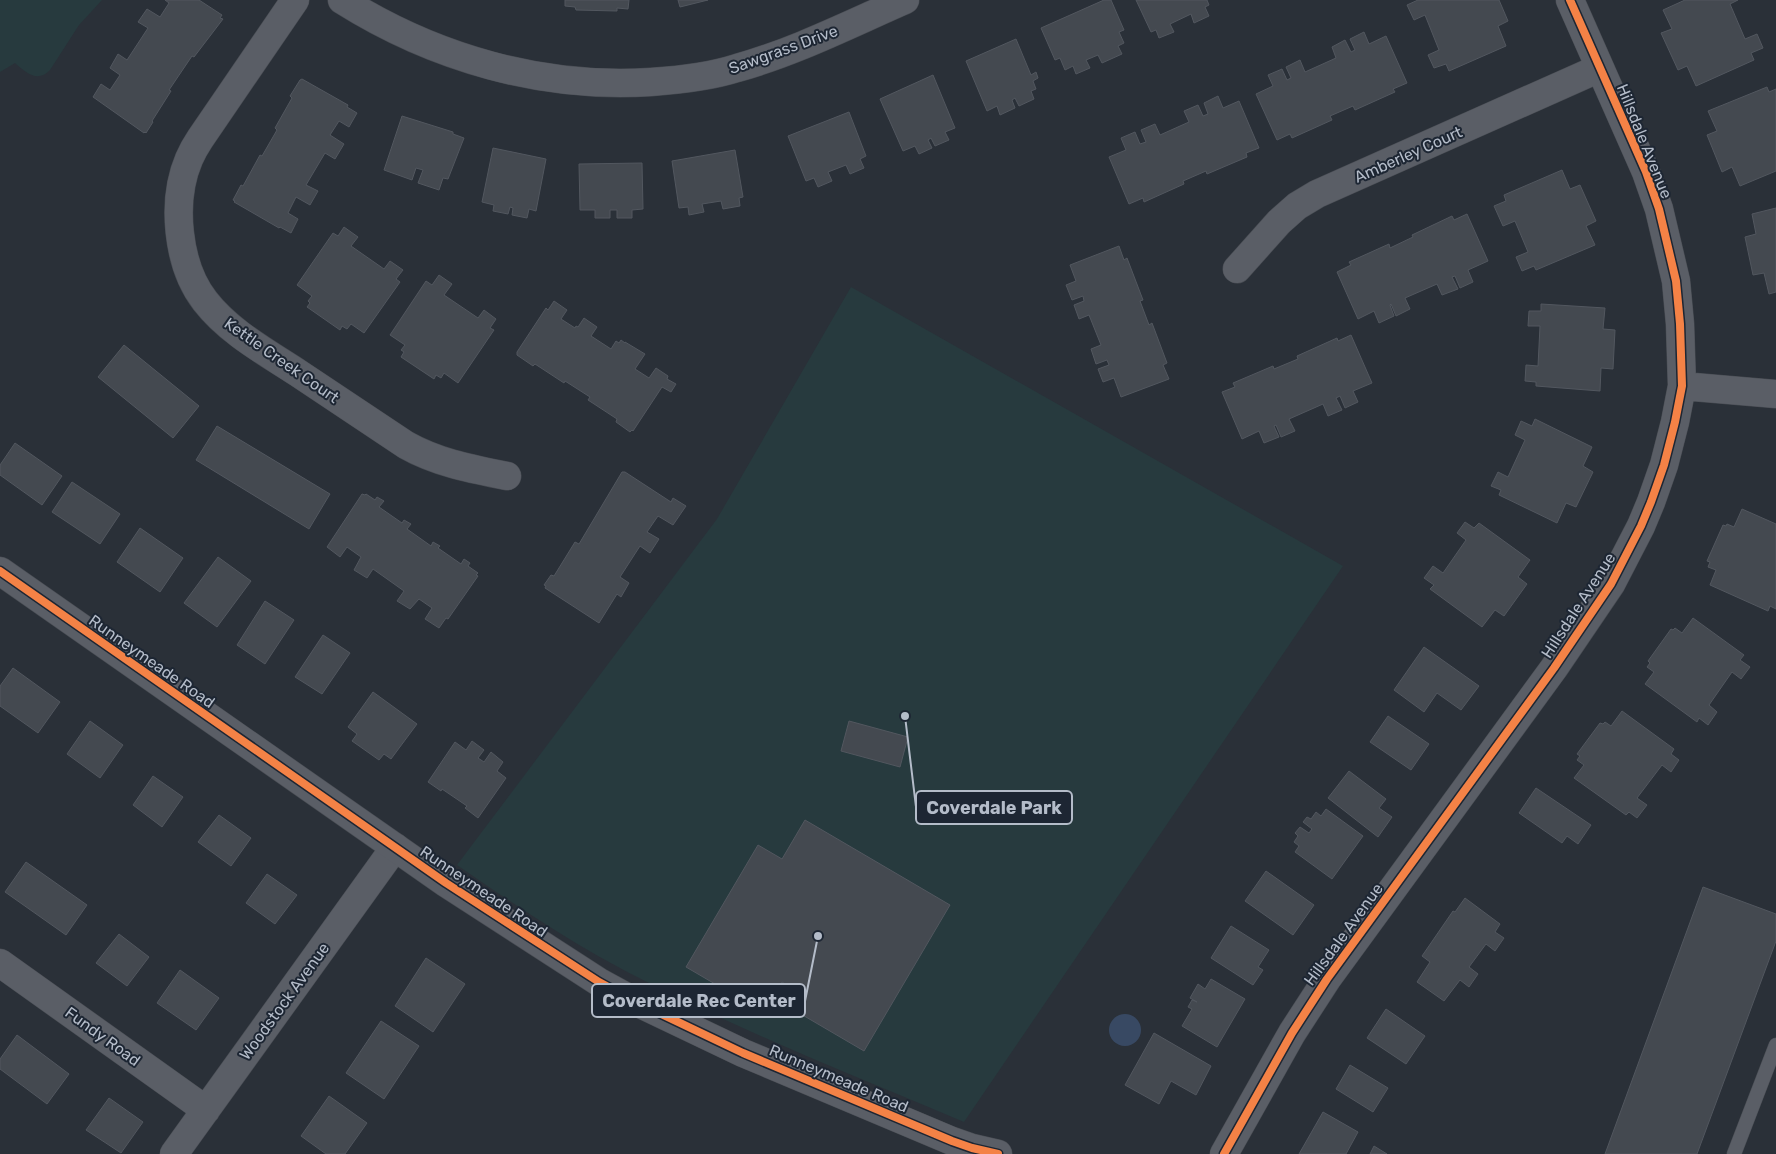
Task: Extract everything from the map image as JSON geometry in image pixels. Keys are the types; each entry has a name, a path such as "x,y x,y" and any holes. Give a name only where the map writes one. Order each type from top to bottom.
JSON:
{"street":[{"name":"Kettle Creek Court","path":"295,0 200,139 189,160 182,183 179,210 180,235 185,262 205,301 237,332 398,440 423,455 439,461 507,476"},
{"name":"Sawgrass Drive","path":"342,0 360,12 411,38 466,59 498,68 558,80 619,83 677,80 736,69 797,47 906,0"},
{"name":"Hillsdale Avenue","path":"1224,1154 1292,1033 1322,985 1549,676 1611,584 1652,502 1675,422 1682,386 1680,324 1676,281 1659,208 1646,172 1570,0"},
{"name":"Amberley Court","path":"1237,269 1279,222 1297,206 1317,194 1600,68"},
{"path":"1682,386 1776,394"},
{"name":"Runneymeade Road","path":"0,571 546,950 632,1000 743,1053 980,1152"},
{"name":"Woodstock Avenue","path":"174,1154 395,847"},
{"name":"Fundy Road","path":"0,962 206,1110"}],"lane":[{"path":"1734,1154 1776,1045"}],"green space":[{"path":"0,0 102,0 79,25 50,70 46,74 37,76 28,73 15,63 0,72"},
{"path":"851,287 1343,566 964,1122 779,1044 642,980 562,934 457,865 717,519"}],"water":[{"path":"1125,1014 1131,1015 1136,1019 1140,1024 1140,1036 1136,1041 1131,1045 1125,1046 1119,1045 1114,1041 1110,1036 1109,1030 1110,1024 1114,1019 1119,1015"}],"building":[{"path":"165,0 199,0 222,15 220,18 223,19 194,57 192,56 169,90 171,91 153,122 146,133 144,133 93,97 101,84 110,90 120,75 110,68 118,54 127,60 148,28 138,22 147,9 160,17 169,3"},
{"path":"565,0 629,0 628,9 617,8 617,11 576,10 575,7 565,6"},
{"path":"678,0 708,0 680,7"},
{"path":"1104,0 1111,0 1124,30 1119,32 1124,43 1118,46 1122,54 1102,63 1098,55 1086,60 1090,68 1076,74 1073,66 1065,70 1060,58 1055,60 1041,28"},
{"path":"1136,0 1207,0 1209,5 1205,7 1209,16 1194,23 1191,14 1170,24 1174,32 1159,38 1156,30 1151,32"},
{"path":"1418,0 1499,0 1508,21 1498,26 1506,46 1449,71 1446,64 1434,68 1428,55 1439,50 1425,15 1414,20 1407,5"},
{"path":"1685,0 1738,0 1730,4 1745,39 1757,34 1763,48 1751,53 1754,60 1696,86 1687,66 1678,70 1661,33 1672,29 1663,10"},
{"path":"1364,32 1369,44 1386,36 1407,83 1393,89 1395,92 1355,110 1353,106 1330,116 1332,120 1292,138 1290,134 1277,140 1256,94 1273,86 1268,75 1282,69 1287,80 1291,78 1286,67 1300,60 1305,72 1336,58 1332,47 1345,40 1351,52 1355,50 1350,39"},
{"path":"1016,39 1031,75 1036,72 1038,78 1033,81 1036,89 1031,91 1034,99 1019,106 1015,98 1012,100 1015,108 1000,115 997,106 987,111 966,61"},
{"path":"933,75 955,128 945,132 949,140 935,146 931,138 928,140 932,148 919,154 915,146 903,151 880,99"},
{"path":"302,79 348,105 347,107 357,113 349,127 339,121 330,135 344,144 335,159 325,153 306,185 318,191 310,205 296,197 288,213 298,219 291,233 279,228 233,200 277,130 275,128 292,98 290,96"},
{"path":"1767,87 1769,92 1776,89 1776,171 1740,186 1732,167 1722,172 1707,135 1717,131 1708,111"},
{"path":"1218,96 1223,108 1239,101 1259,148 1246,153 1247,157 1207,174 1206,171 1183,181 1184,184 1144,202 1143,198 1129,204 1109,157 1126,150 1121,138 1135,132 1140,144 1146,142 1141,130 1155,124 1160,135 1189,122 1184,111 1198,105 1203,116 1208,114 1204,103"},
{"path":"849,112 866,156 860,159 864,168 850,174 846,165 828,172 832,181 818,187 814,178 806,181 788,136"},
{"path":"402,116 453,132 453,134 464,138 448,179 443,178 439,190 418,183 423,170 416,168 412,180 384,170"},
{"path":"493,148 546,159 536,211 529,209 527,218 512,215 513,208 510,207 508,214 493,211 494,205 482,202"},
{"path":"735,150 743,197 739,198 740,206 723,209 721,201 702,204 704,212 689,215 688,207 679,208 672,161"},
{"path":"642,163 643,209 632,210 632,218 617,218 617,210 610,210 610,218 595,218 595,210 580,210 579,164"},
{"path":"1562,170 1570,189 1580,185 1596,221 1586,226 1595,245 1536,270 1534,266 1522,271 1516,257 1528,252 1515,221 1503,226 1494,206 1506,201 1504,195"},
{"path":"1776,208 1776,292 1769,294 1764,273 1753,275 1745,237 1756,234 1752,214"},
{"path":"1467,214 1488,261 1468,270 1473,282 1460,288 1455,276 1452,277 1458,289 1442,295 1437,284 1405,298 1410,309 1396,316 1391,304 1394,316 1379,323 1374,311 1358,319 1337,272 1351,265 1349,262 1389,244 1390,248 1452,216 1454,220"},
{"path":"344,227 358,237 351,246 384,269 390,261 403,270 396,279 400,282 364,333 351,324 347,329 342,326 340,330 307,307 310,303 308,301 312,296 297,285 333,233 338,236"},
{"path":"1119,246 1124,260 1127,258 1143,300 1140,301 1149,325 1152,323 1167,363 1163,365 1169,379 1121,397 1114,378 1103,382 1098,369 1109,365 1107,360 1096,364 1091,349 1101,345 1089,315 1079,319 1074,305 1084,301 1083,296 1072,300 1066,285 1076,281 1070,265"},
{"path":"439,275 452,284 444,295 478,318 484,310 496,319 490,328 494,330 458,383 444,373 441,378 436,375 434,379 401,357 404,352 401,350 405,345 390,335 426,281 432,285"},
{"path":"554,301 567,310 561,319 575,328 576,326 578,327 584,318 597,327 591,336 611,349 616,341 619,343 621,340 645,354 635,369 649,378 656,368 668,376 667,379 676,384 671,392 662,387 633,431 630,432 616,422 617,419 588,400 590,397 535,364 533,366 517,355 517,352 546,308 548,310"},
{"path":"1541,304 1605,308 1603,329 1615,330 1613,369 1601,368 1600,391 1536,386 1536,382 1525,381 1526,365 1538,366 1540,326 1528,326 1529,311 1541,311"},
{"path":"1351,335 1372,383 1353,391 1358,402 1345,408 1340,396 1336,398 1342,410 1328,416 1323,404 1289,419 1295,431 1281,437 1276,425 1274,426 1279,437 1264,443 1259,431 1242,439 1222,392 1235,387 1233,383 1273,366 1274,369 1298,359 1297,356 1337,338 1338,341"},
{"path":"124,345 199,406 173,438 98,377"},
{"path":"1535,419 1592,447 1583,466 1593,472 1576,507 1566,503 1557,523 1499,495 1501,490 1491,486 1498,472 1508,477 1525,440 1515,435 1521,421 1532,426"},
{"path":"217,426 330,494 309,529 196,460"},
{"path":"15,443 62,476 42,505 0,475 0,465"},
{"path":"622,472 625,472 671,502 673,498 686,506 673,525 658,516 647,532 659,539 650,553 640,546 620,577 629,583 621,597 617,594 599,623 545,588 546,586 544,585 551,575 554,576 575,542 579,544"},
{"path":"72,482 120,514 100,544 52,512"},
{"path":"362,494 366,494 375,500 377,497 384,501 379,507 402,523 404,520 411,524 407,529 431,546 433,542 440,546 438,548 461,564 464,559 470,563 468,566 478,573 476,575 478,576 448,619 446,618 439,628 425,619 432,608 419,599 410,609 397,601 404,591 373,569 367,578 354,570 361,557 347,547 340,557 327,547"},
{"path":"1742,509 1776,524 1776,609 1770,606 1768,611 1710,585 1716,570 1708,567 1710,562 1707,561 1723,525 1726,526 1727,524 1734,527"},
{"path":"1465,522 1474,528 1479,523 1530,560 1518,577 1527,584 1504,616 1495,610 1482,627 1430,589 1434,585 1424,578 1433,566 1443,573 1466,540 1457,533"},
{"path":"140,528 183,558 160,592 117,562"},
{"path":"218,557 251,581 217,627 184,603"},
{"path":"265,601 294,620 265,664 237,645"},
{"path":"1693,618 1744,655 1740,660 1750,667 1741,679 1732,672 1709,705 1717,712 1708,725 1699,718 1697,722 1645,684 1654,672 1647,667 1650,663 1648,661 1671,629 1675,628 1682,633"},
{"path":"323,635 350,653 322,694 295,677"},
{"path":"1424,647 1479,686 1461,710 1437,693 1424,712 1394,690"},
{"path":"13,668 60,702 38,733 0,706 0,686"},
{"path":"373,692 417,724 391,759 384,754 379,760 352,741 357,734 348,727"},
{"path":"1622,711 1674,749 1671,754 1679,760 1671,772 1662,765 1637,798 1647,805 1637,818 1629,812 1626,815 1574,778 1584,765 1577,760 1580,756 1577,754 1600,723 1603,724 1605,722 1611,726"},
{"path":"1388,716 1429,744 1411,770 1370,742"},
{"path":"90,721 123,745 100,778 67,754"},
{"path":"849,721 908,737 900,767 841,751"},
{"path":"472,741 484,750 478,758 484,762 491,752 503,762 497,771 506,778 478,818 465,808 467,806 428,782 455,742 466,750"},
{"path":"1349,771 1386,799 1379,808 1392,817 1378,837 1328,798"},
{"path":"153,776 183,797 162,827 133,805"},
{"path":"1536,788 1591,825 1578,844 1567,836 1562,843 1519,813"},
{"path":"1326,809 1363,836 1332,879 1295,852 1299,846 1294,842 1298,836 1295,833 1300,827 1309,833 1312,829 1303,822 1307,817 1311,819 1316,812 1321,816"},
{"path":"219,815 251,838 231,866 198,842"},
{"path":"805,820 950,905 864,1051 794,1010 803,994 782,982 763,1012 686,967 758,845 782,859"},
{"path":"26,862 87,905 66,935 5,892"},
{"path":"1266,871 1314,905 1293,935 1245,901"},
{"path":"267,874 297,895 275,924 246,903"},
{"path":"1703,887 1776,914 1776,941 1697,1154 1605,1154"},
{"path":"1465,898 1500,924 1495,932 1504,938 1495,951 1486,944 1469,967 1478,974 1469,987 1460,980 1444,1001 1417,982 1430,962 1422,956 1453,911 1455,912"},
{"path":"1231,926 1269,950 1258,967 1263,970 1253,985 1211,958"},
{"path":"119,934 149,957 127,986 96,963"},
{"path":"426,958 465,984 433,1032 395,1006"},
{"path":"180,970 219,998 196,1030 157,1003"},
{"path":"1211,979 1245,999 1217,1047 1182,1026 1192,1009 1188,1007 1192,1000 1197,1002 1190,998 1198,984 1205,989"},
{"path":"1386,1009 1425,1036 1406,1064 1367,1038"},
{"path":"381,1021 419,1046 384,1099 346,1073"},
{"path":"1154,1033 1211,1066 1196,1095 1171,1081 1159,1104 1125,1085"},
{"path":"17,1035 69,1074 47,1104 0,1069 0,1059"},
{"path":"1350,1065 1388,1088 1373,1112 1336,1089"},
{"path":"329,1096 367,1123 345,1154 326,1154 301,1136"},
{"path":"109,1098 143,1122 121,1153 86,1130"},
{"path":"1323,1112 1358,1132 1346,1154 1299,1154"},
{"path":"1374,1146 1387,1154 1370,1154"}],"cycle path":[{"path":"1224,1154 1292,1033 1327,979 1554,668 1611,584 1641,526 1664,465 1682,386 1680,324 1676,281 1659,209 1646,172 1570,0"},
{"path":"0,571 446,883 599,982 632,1000 743,1053 952,1141 998,1154"}],"place":[{"name":"Coverdale Park","path":"905,716"},
{"name":"Coverdale Rec Center","path":"818,936"}]}
